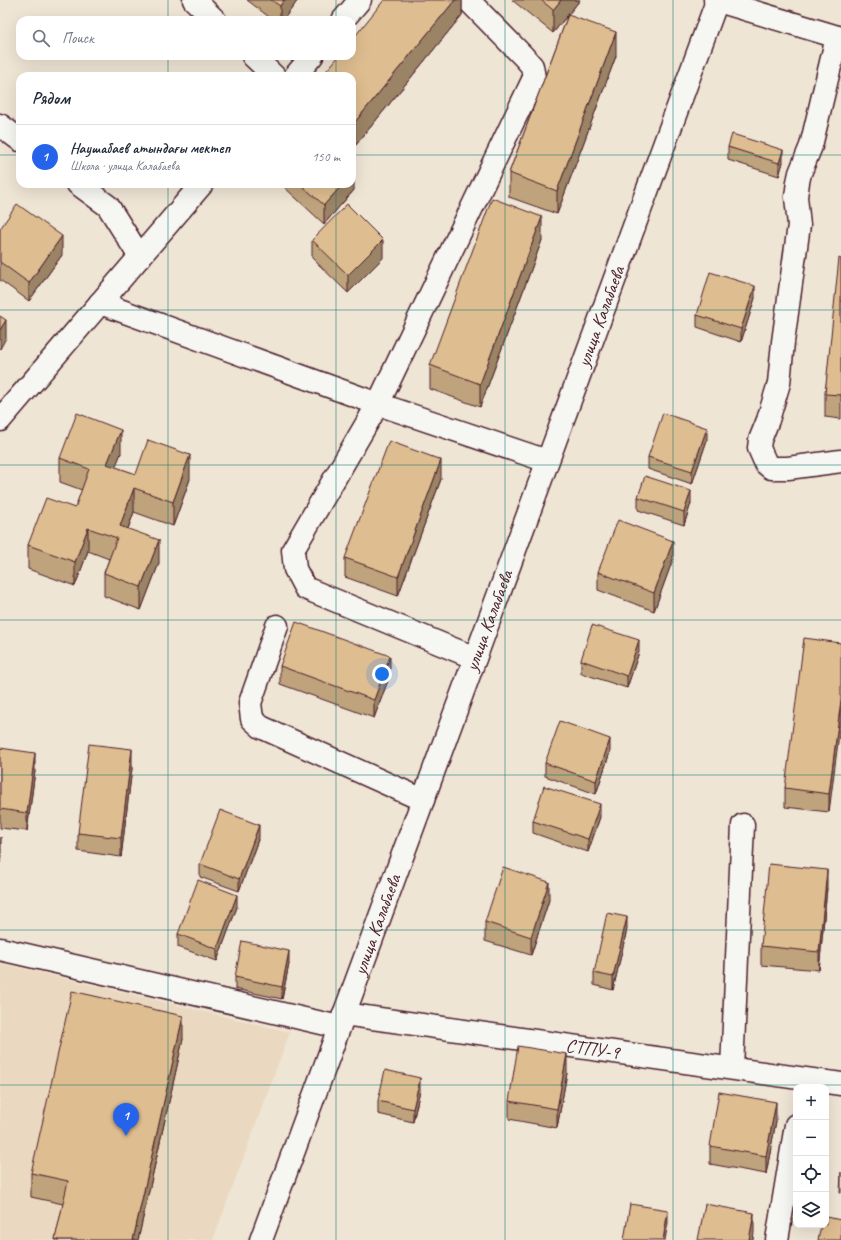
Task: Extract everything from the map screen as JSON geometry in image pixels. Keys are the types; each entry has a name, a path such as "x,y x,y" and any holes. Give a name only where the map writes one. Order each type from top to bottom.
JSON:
{"street":[{"path":"194,0 211,16"},
{"path":"346,16 360,0"},
{"path":"468,0 532,66 534,78 378,404 293,550 296,569 305,588 475,658"},
{"path":"716,1 839,38 811,146 803,164 798,182 796,198 799,225 779,383 768,420 760,440 760,448 762,458 771,468 788,468 841,461"},
{"name":"улица Калабаева","path":"261,1240 716,1"},
{"path":"257,60 270,72"},
{"path":"298,72 309,60"},
{"path":"0,125 16,137"},
{"path":"83,188 108,206 140,257"},
{"path":"0,420 199,188"},
{"path":"100,303 378,404 547,461"},
{"path":"277,626 250,703 252,719 261,727 423,800"},
{"path":"732,1068 743,825"},
{"name":"СТПУ-9","path":"0,949 342,1020 732,1068 803,1083 841,1084"},
{"path":"776,1240 793,1143"}],"shaded area":[{"path":"0,963 290,1032 213,1240 0,1240"}],"building":[{"path":"271,0 284,0 280,6"},
{"path":"384,0 455,0 356,121 356,72 325,72 336,60 356,60 356,35"},
{"path":"541,0 561,0 553,10"},
{"path":"568,15 616,32 557,191 509,173"},
{"path":"732,134 783,150 779,163 728,147"},
{"path":"305,188 339,188 324,205"},
{"path":"492,198 542,217 480,384 430,365"},
{"path":"17,204 62,236 29,283 0,262 0,229"},
{"path":"347,204 383,240 348,275 312,240"},
{"path":"839,258 841,259 841,395 825,394"},
{"path":"710,272 755,286 741,329 697,315"},
{"path":"0,316 6,320 0,330"},
{"path":"77,413 121,430 107,464 136,474 148,440 190,455 173,502 134,488 120,526 159,540 141,587 104,573 117,538 88,528 75,562 28,545 46,498 75,508 89,469 60,458"},
{"path":"663,413 707,428 692,471 648,457"},
{"path":"389,441 441,460 398,577 345,558"},
{"path":"645,476 691,491 684,512 638,497"},
{"path":"618,520 673,541 654,593 598,572"},
{"path":"296,622 390,656 374,700 280,666"},
{"path":"592,625 639,640 627,676 581,660"},
{"path":"804,638 841,643 841,700 829,794 785,788"},
{"path":"560,721 610,739 596,781 545,763"},
{"path":"89,744 132,749 121,838 78,833"},
{"path":"0,748 35,753 27,813 0,809"},
{"path":"544,786 600,804 588,839 533,821"},
{"path":"220,810 259,825 239,879 200,864"},
{"path":"769,864 827,870 819,952 761,946"},
{"path":"503,867 549,882 531,937 485,922"},
{"path":"198,880 237,895 217,949 178,934"},
{"path":"607,913 627,917 613,977 594,973"},
{"path":"242,941 289,951 282,987 235,977"},
{"path":"72,991 183,1016 133,1240 55,1239 68,1181 31,1173"},
{"path":"518,1046 567,1054 557,1109 509,1101"},
{"path":"385,1070 420,1078 413,1109 378,1101"},
{"path":"719,1092 776,1102 766,1156 710,1146"},
{"path":"630,1204 668,1210 663,1240 624,1240"},
{"path":"705,1204 754,1213 749,1240 698,1240"},
{"path":"829,1218 841,1220 841,1240 818,1240 820,1228 829,1228"}],"place":[{"name":"Наушабаев атындағы мектеп","path":"126,1136"}]}
